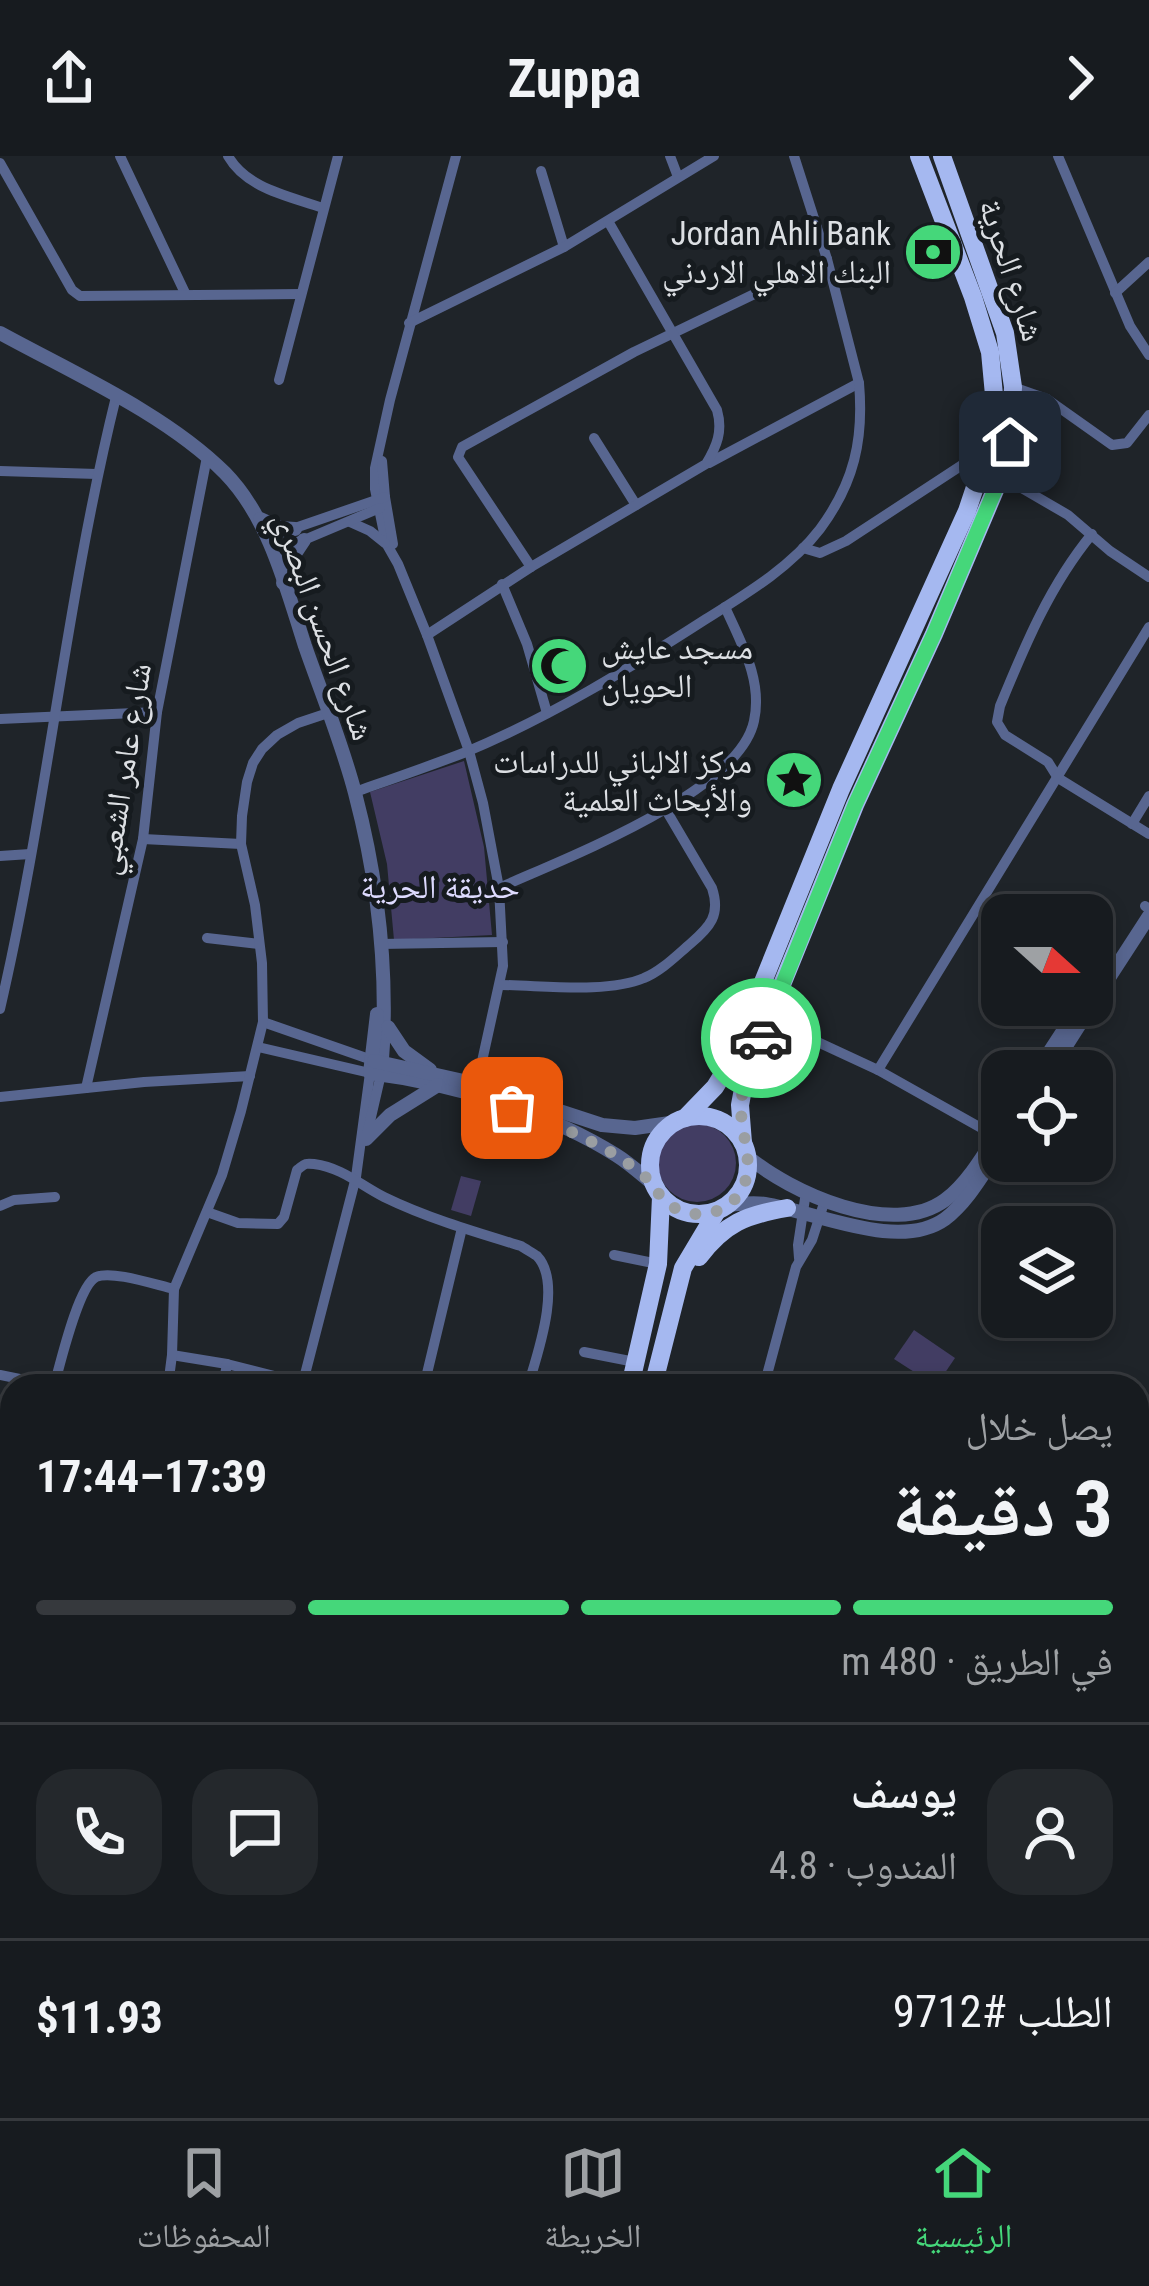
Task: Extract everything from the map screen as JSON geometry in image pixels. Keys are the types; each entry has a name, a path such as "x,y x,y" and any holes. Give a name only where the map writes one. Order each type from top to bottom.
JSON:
{"highway":[{"name":"شارع الحرية","path":"681,1120 715,1087 731,1061 841,789 981,477 994,394 989,352 919,156"},
{"name":"شارع الحرية","path":"745,1149 740,1105 768,1019 855,805 1001,476 1010,442 1013,387 1000,316 942,156"},
{"path":"632,1374 658,1264 657,1190 650,1166 656,1142 681,1120 698,1116 724,1123 745,1149 745,1183 689,1254 656,1374"},
{"path":"657,1190 681,1211 693,1214 723,1208"},
{"path":"674,1303 701,1255 723,1231 742,1218 795,1210"}],"street":[{"path":"120,156 187,295"},
{"path":"228,156 250,182 323,208"},
{"path":"279,380 338,156"},
{"path":"258,518 299,534 350,507 366,490 456,156"},
{"path":"670,156 678,177"},
{"path":"409,323 564,247 714,156"},
{"path":"355,792 469,751 641,661 774,573 803,548 832,510 859,446 859,383 794,156"},
{"path":"1058,156 1130,326 1149,355"},
{"path":"0,163 72,290 80,296 301,294"},
{"path":"541,171 564,247"},
{"path":"608,221 717,410 721,423 706,464"},
{"path":"531,566 458,452 674,333 827,259"},
{"path":"1115,293 1149,262"},
{"name":"شارع الحسن البصري","path":"0,333 160,423 208,457 240,491 269,543 355,792 370,862 385,1022 361,1125 363,1146 356,1177 305,1374"},
{"path":"427,635 531,566 706,464 859,383"},
{"path":"1013,387 1046,399 1112,445 1127,443 1149,415"},
{"path":"0,1009 23,909 97,474 116,397"},
{"path":"594,438 636,506"},
{"path":"381,442 381,503 398,564 469,751 499,888 500,985 477,1084"},
{"path":"803,548 820,553 846,541 988,448"},
{"name":"شارع عامر الشعبي","path":"86,1088 143,838 157,712 208,457"},
{"path":"375,469 386,543 398,564"},
{"path":"0,471 97,474"},
{"path":"1001,476 1068,515 1149,577"},
{"path":"350,507 381,503"},
{"path":"269,543 346,521 381,503"},
{"path":"346,521 386,543"},
{"path":"283,583 299,534"},
{"path":"1092,534 1057,583 1030,635 997,722 1005,735 1048,761 1058,778 1149,834"},
{"path":"502,584 527,644 547,713"},
{"path":"499,888 665,810 741,750 750,736 757,700 743,647 725,607"},
{"path":"878,1070 1149,627"},
{"path":"0,719 157,712"},
{"path":"170,1374 173,1289 222,1175 263,1022 255,905 241,844 247,782 253,763 277,735 328,713"},
{"path":"1132,824 1149,796"},
{"path":"500,985 610,986 644,978 710,926 717,914 712,888 665,810"},
{"path":"143,838 241,844"},
{"path":"0,856 30,854"},
{"path":"1113,957 1148,908"},
{"path":"1113,969 1148,908"},
{"path":"207,938 259,944"},
{"path":"380,944 503,942"},
{"name":"شارع الحسن البصري","path":"376,1068 377,1015 383,997"},
{"path":"768,1019 878,1070 981,1127"},
{"path":"263,1022 376,1068"},
{"path":"385,1022 404,1052 437,1079 577,1134 617,1155 657,1190"},
{"path":"258,1048 477,1084 602,1125 635,1128 681,1120"},
{"path":"0,1097 250,1076"},
{"path":"363,1146 390,1115 437,1079"},
{"path":"745,1149 765,1171 806,1192 823,1208"},
{"path":"723,1208 760,1203 795,1210 920,1213 948,1198 981,1159"},
{"path":"207,1212 238,1222 278,1224 297,1170 303,1164 318,1165 356,1177 383,1197 520,1246 536,1255 547,1275 546,1318 531,1374"},
{"path":"800,1258 795,1210 806,1192"},
{"path":"0,1206 14,1200 55,1197"},
{"path":"767,1374 800,1258 823,1208"},
{"path":"427,1374 462,1228"},
{"path":"614,1256 658,1264"},
{"path":"58,1374 82,1296 92,1280 100,1275 173,1289"},
{"path":"584,1352 634,1362"},
{"path":"172,1355 264,1374"},
{"path":"225,1374 227,1364"}],"green space":[{"name":"حديقة الحرية","path":"464,761 484,847 492,935 394,940 387,864 370,792"},
{"path":"697,1124 724,1136 736,1163 724,1190 697,1202 670,1190 658,1163 670,1136"},
{"path":"461,1176 481,1181 471,1216 451,1210"},
{"path":"914,1330 955,1358 944,1374 917,1374 894,1359"}],"way so far":[{"path":"512,1108 617,1155 681,1211 717,1211 745,1183 748,1170 740,1105 761,1038"}],"place":[{"name":"Jordan Ahli Bank البنك الاهلي الاردني","path":"933,252"},
{"name":"مسجد عايش الحويان","path":"559,666"},
{"name":"مركز الالباني للدراسات والأبحاث العلمية","path":"794,780"}],"route":[{"path":"761,1038 855,805 1001,476 1010,442"}]}
